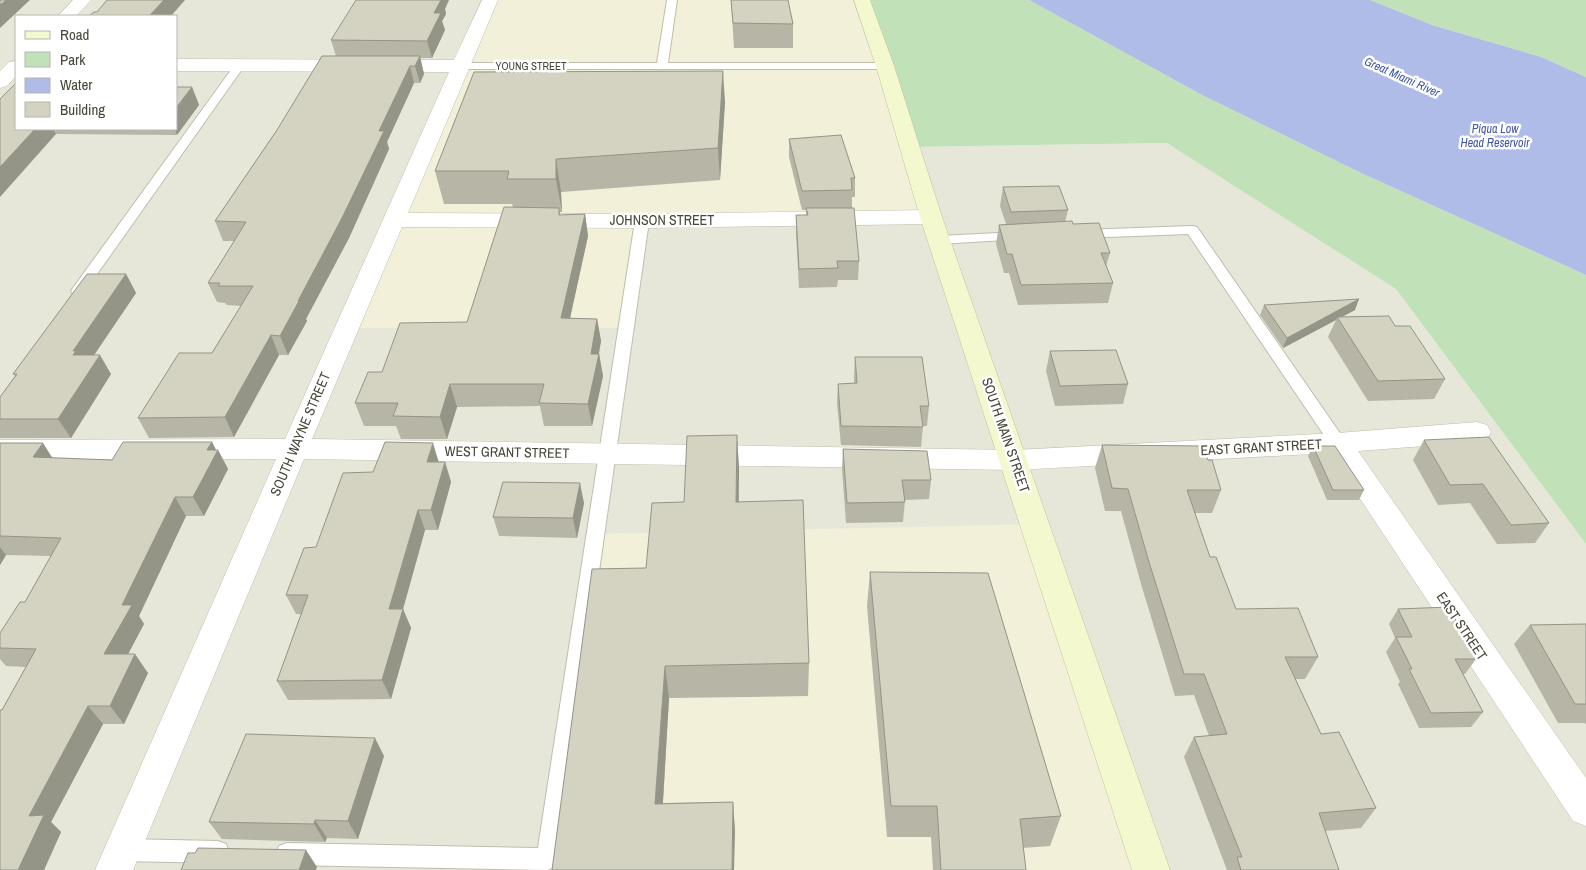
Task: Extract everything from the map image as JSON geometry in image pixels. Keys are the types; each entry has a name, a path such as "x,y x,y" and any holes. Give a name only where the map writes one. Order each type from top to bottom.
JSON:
{"main road":[{"name":"SOUTH MAIN STREET","path":"862,0 885,66 935,228 1151,870"}],"street":[{"path":"67,15 83,0"},
{"name":"SOUTH WAYNE STREET","path":"118,860 393,220 490,0"},
{"path":"0,65 15,65"},
{"name":"YOUNG STREET","path":"178,65 461,66"},
{"path":"0,82 15,66"},
{"name":"JOHNSON STREET","path":"393,220 642,221 935,228"},
{"name":"EAST GRANT STREET","path":"1014,460 1338,443 1477,432"},
{"name":"EAST STREET","path":"1338,443 1586,809"},
{"name":"WEST GRANT STREET","path":"0,450 294,449 1014,460"}],"lane":[{"path":"662,66 672,0"},
{"path":"69,304 240,65"},
{"name":"YOUNG STREET","path":"461,66 885,66"},
{"path":"271,853 547,859 642,221"},
{"path":"935,228 1036,236"},
{"path":"1066,235 1192,230 1338,443"},
{"path":"118,860 241,852"}],"shaded area":[{"path":"0,0 490,0 642,221 910,147 1168,143 1396,289 1586,544 1586,870 0,870"},
{"path":"490,0 862,0 931,217 642,221 627,328 346,328"},
{"path":"1036,524 1151,870 545,870 595,534"}],"green space":[{"path":"862,0 1029,0 1202,95 1359,172 1586,275 1586,544 1396,289 1167,143 910,147"},
{"path":"1370,0 1586,0 1586,77 1541,57 1432,25"}],"water":[{"name":"Piqua Low Head Reservoir","path":"1029,0 1370,0 1432,25 1541,57 1586,77 1586,275 1359,172 1202,95"}],"building":[{"path":"107,0 164,0 150,15 90,15 97,12"},
{"path":"356,0 441,0 434,13 441,13 427,41 331,40"},
{"path":"731,0 788,0 793,24 733,23"},
{"path":"322,56 420,56 415,66 410,66 379,131 384,131 299,301 280,336 271,335 225,417 138,418 179,353 212,353 253,286 218,286 220,283 208,283 246,222 215,221 277,130"},
{"path":"723,71 718,148 556,159 556,179 507,179 509,171 435,171 474,72"},
{"path":"15,84 15,130 34,130 0,167 0,99"},
{"path":"178,87 192,87 178,105"},
{"path":"841,135 855,178 851,178 852,190 802,191 789,139"},
{"path":"1059,186 1068,210 1011,212 1003,187"},
{"path":"504,207 559,208 559,215 585,214 561,318 597,319 591,354 599,354 588,404 539,403 544,384 450,384 440,417 393,416 398,403 355,403 368,372 382,372 400,323 467,322"},
{"path":"806,208 854,208 859,261 837,261 838,268 799,269 796,215 808,215"},
{"path":"1072,221 1073,224 1099,223 1110,253 1101,253 1113,283 1021,285 1012,254 1007,254 999,225"},
{"path":"87,274 126,274 73,351 76,351 73,355 100,355 58,419 0,419 0,397 17,374 13,374"},
{"path":"1359,299 1287,338 1264,305"},
{"path":"1389,316 1395,326 1410,326 1445,379 1378,381 1337,317"},
{"path":"1116,350 1128,384 1060,386 1050,351"},
{"path":"855,357 922,357 929,406 920,406 923,427 841,426 838,384 857,383"},
{"path":"737,435 736,502 803,500 809,663 665,666 655,804 733,802 732,870 552,870 592,569 646,568 652,503 684,502 687,436"},
{"path":"1489,437 1549,523 1511,525 1483,484 1450,485 1424,440"},
{"path":"123,442 212,442 207,450 218,450 193,497 175,497 122,605 132,605 104,654 135,654 110,706 88,706 29,816 44,815 18,870 0,870 0,710 2,710 36,649 0,648 0,633 20,602 25,602 61,538 0,536 0,443 43,443 33,457 112,460"},
{"path":"385,442 433,443 427,462 445,462 431,510 418,510 389,609 403,609 382,680 277,681 308,595 286,595 304,548 316,547 343,473 373,472"},
{"path":"1102,445 1203,446 1208,460 1212,460 1221,490 1187,490 1210,557 1216,557 1236,609 1298,608 1318,657 1285,657 1321,734 1339,732 1376,808 1319,813 1339,870 1241,870 1237,857 1242,857 1194,737 1227,734 1204,674 1184,674 1128,489 1112,488"},
{"path":"1313,446 1335,446 1364,490 1333,490"},
{"path":"843,449 927,451 931,480 902,480 905,502 847,503"},
{"path":"503,482 580,483 573,518 493,517"},
{"path":"870,572 988,573 1061,816 1020,819 1026,870 941,870 937,806 891,806"},
{"path":"1449,607 1476,659 1455,659 1483,712 1431,713 1409,669 1412,669 1396,637 1412,637 1398,609"},
{"path":"1586,624 1586,704 1575,704 1530,625"},
{"path":"246,734 375,738 348,821 315,820 314,824 209,822"},
{"path":"198,848 306,850 299,870 181,870 188,853 195,853"}],"water label":[{"name":"Great Miami River","path":"1402,77"}]}
